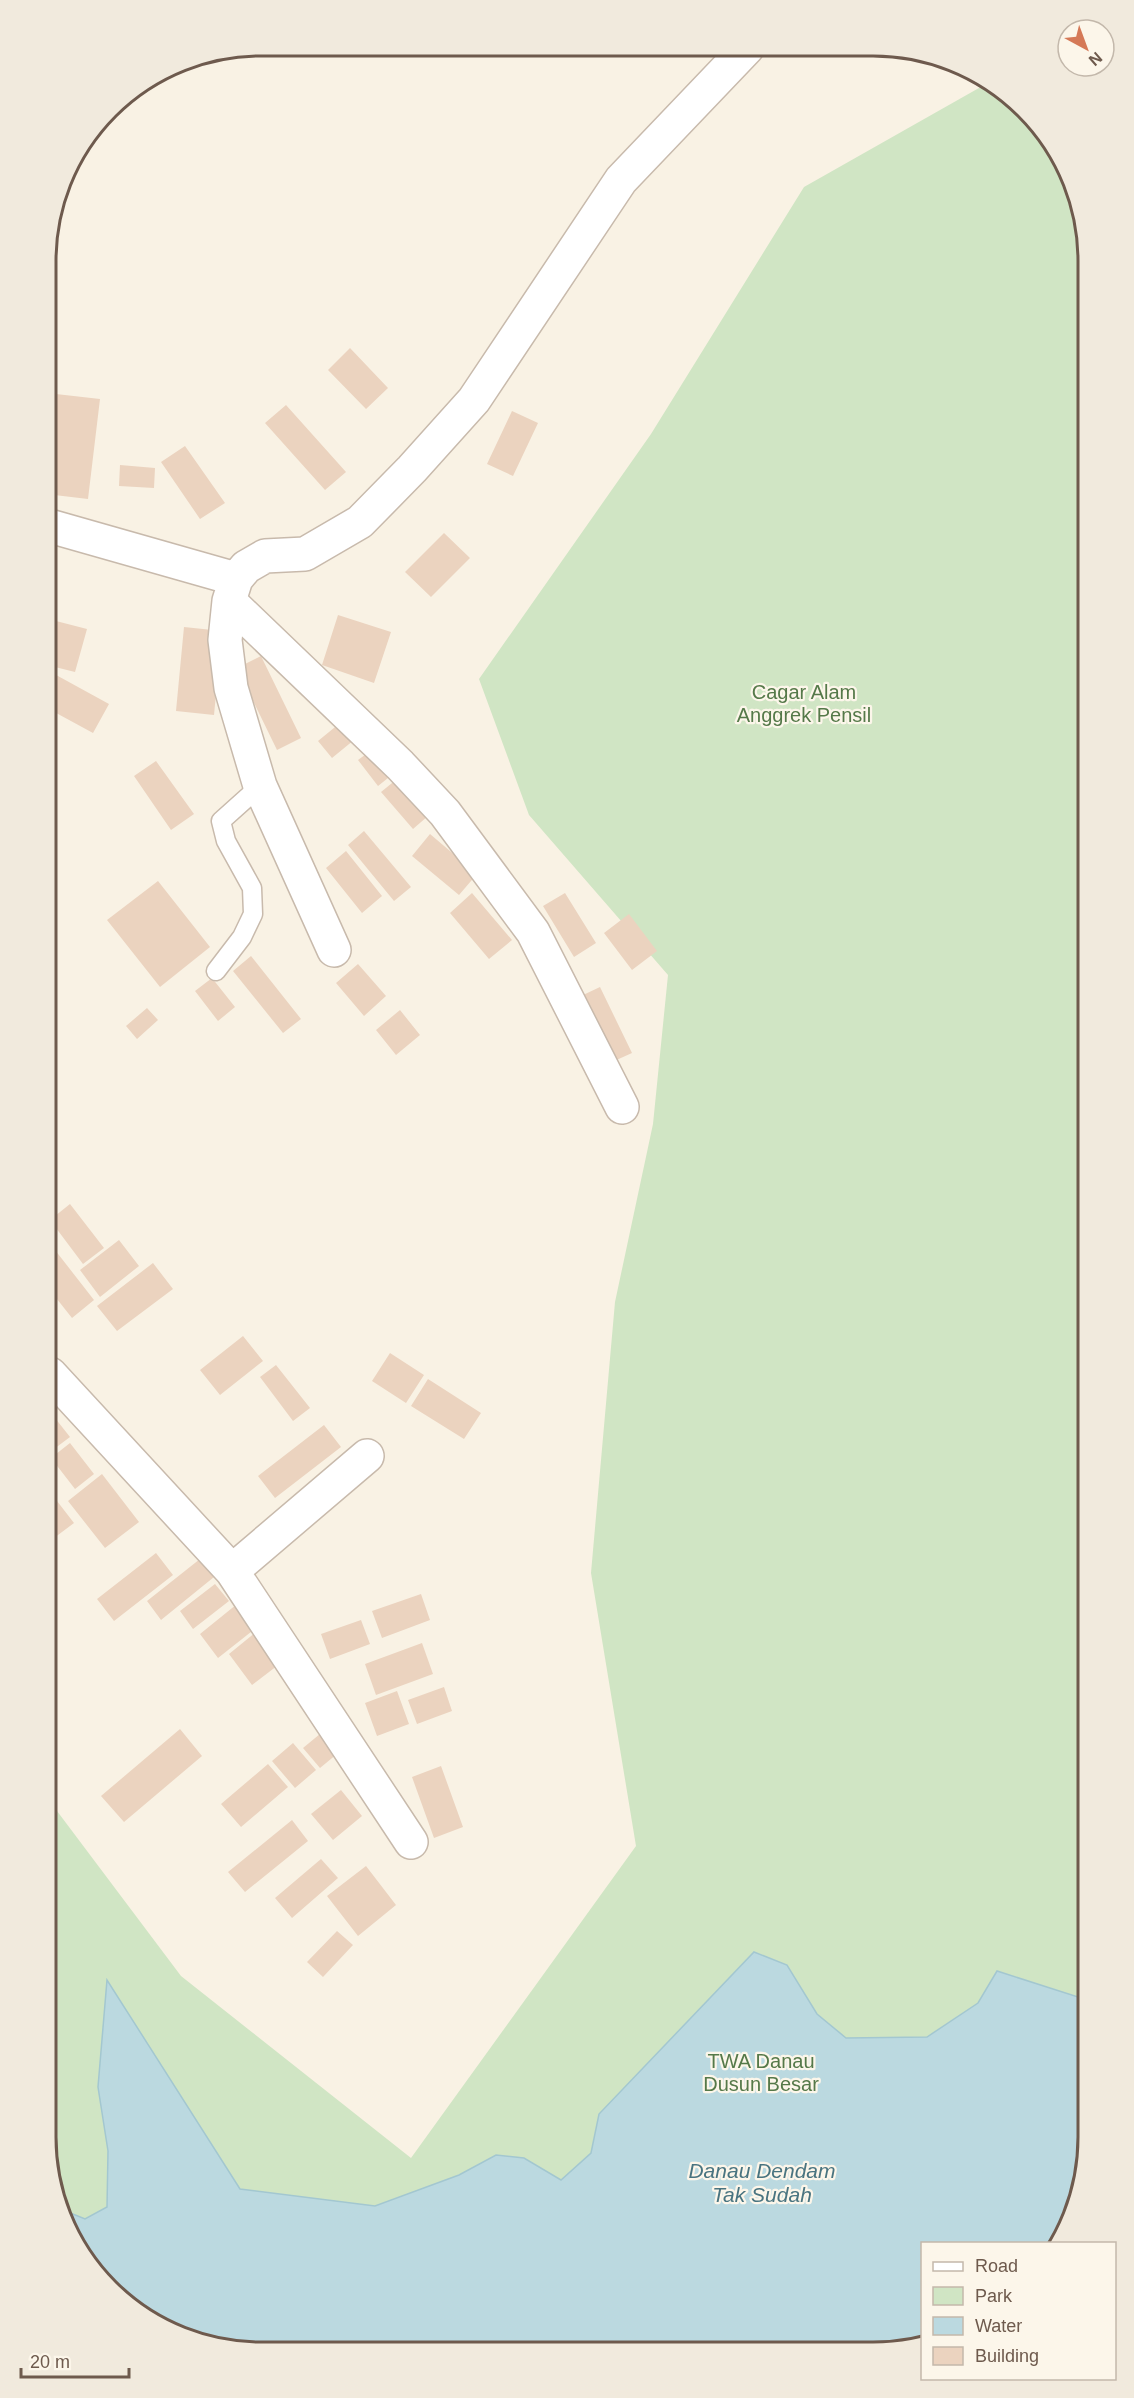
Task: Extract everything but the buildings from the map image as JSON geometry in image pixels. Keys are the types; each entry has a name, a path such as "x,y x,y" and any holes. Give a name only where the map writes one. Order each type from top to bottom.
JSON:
{"street":[{"path":"334,951 260,786 231,688 225,640 232,590 246,567 265,556 306,554 360,522 412,469 474,400 621,180 739,56"},
{"path":"56,528 232,590 445,813 533,932 622,1107"},
{"path":"56,1380 232,1571 411,1842"},
{"path":"232,1571 367,1455"}],"lane":[{"path":"216,972 242,937 253,914 252,888 226,841 221,821 260,786"}],"green space":[{"path":"982,87 1019,115 1051,158 1072,207 1077,233 1078,2151 1075,2178 1068,2204 1050,2242 921,2242 921,2337 901,2341 260,2342 233,2341 194,2332 158,2315 115,2283 83,2240 62,2191 57,2165 56,2138 56,1810 181,1976 411,2158 636,1846 591,1573 615,1302 653,1124 668,975 529,815 479,679 651,434 804,187"}],"water":[{"name":"Danau Dendam Tak Sudah","path":"754,1952 787,1965 817,2014 846,2038 927,2037 978,2003 997,1971 1078,1997 1078,2151 1075,2178 1063,2216 1050,2242 921,2242 921,2337 874,2342 233,2341 194,2332 158,2315 136,2300 115,2283 98,2262 83,2240 70,2213 85,2219 107,2207 108,2151 98,2087 107,1980 240,2189 375,2206 459,2175 496,2155 524,2158 561,2180 591,2153 599,2114"}],"park label":[{"name":"Cagar Alam Anggrek Pensil","path":"804,704"},
{"name":"TWA Danau Dusun Besar","path":"761,2072"}]}
